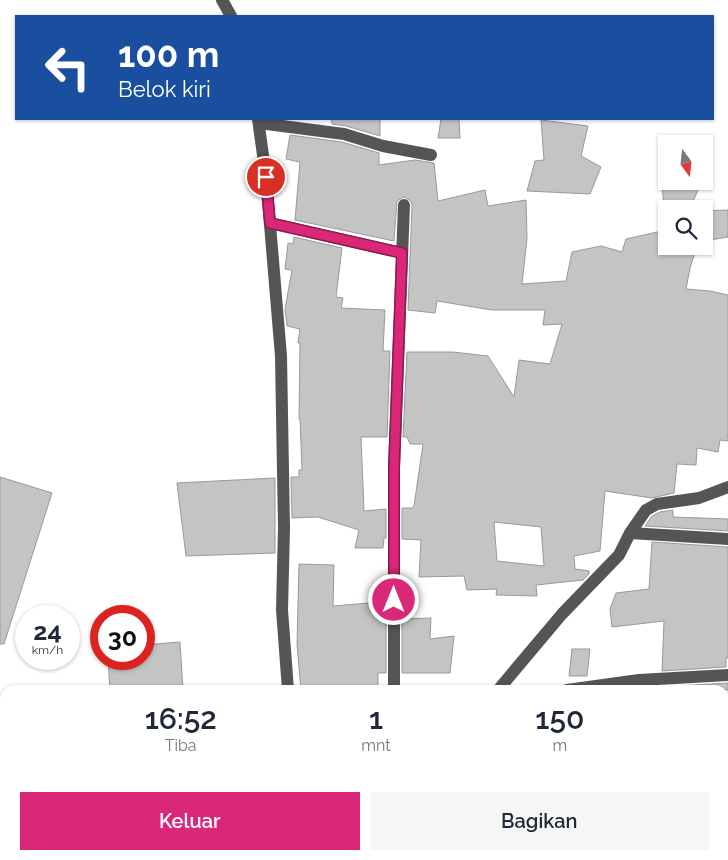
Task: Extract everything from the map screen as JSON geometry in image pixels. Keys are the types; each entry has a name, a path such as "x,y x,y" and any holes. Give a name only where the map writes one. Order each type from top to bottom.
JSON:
{"street":[{"path":"222,0 230,15"},
{"path":"288,685 282,610 284,537 281,356 266,177 259,121 344,134 383,146 431,155"},
{"path":"394,685 394,468 404,205"},
{"path":"270,223 402,253"},
{"path":"502,685 562,614 619,555 640,517 651,506 699,498 728,487"},
{"path":"630,533 728,539"},
{"path":"640,685 728,675"}],"building":[{"path":"331,120 380,120 380,136 346,126 332,124"},
{"path":"441,120 459,120 460,138 438,138"},
{"path":"541,120 588,126 581,156 601,167 590,194 527,191 535,161 544,160"},
{"path":"290,135 342,142 379,153 379,165 415,160 434,163 438,201 485,190 488,206 526,200 527,239 522,284 566,281 572,252 601,246 622,252 626,239 657,232 658,255 694,255 686,289 728,295 728,441 720,440 718,452 697,448 696,465 677,464 674,493 652,498 605,491 600,551 574,556 575,569 589,571 589,574 583,580 536,585 537,596 496,595 497,589 467,590 464,576 419,577 421,540 402,539 402,508 412,508 414,506 423,444 410,444 407,437 403,437 407,352 453,352 488,356 514,397 519,360 550,364 562,324 543,325 545,310 492,310 437,301 435,313 408,310 411,201 404,197 397,201 394,241 295,220 300,162 286,159","holes":["494,522 541,527 544,566 497,561"]},
{"path":"663,190 698,190 694,200 663,200"},
{"path":"728,210 728,237 713,240 713,211"},
{"path":"294,237 342,248 336,297 343,298 341,308 385,310 383,351 390,351 387,437 361,437 364,511 386,509 386,538 384,538 383,548 355,548 359,530 318,517 292,518 291,477 299,477 299,470 302,470 299,419 300,343 298,343 300,329 287,326 285,309 292,270 285,269 288,243 293,244"},
{"path":"0,477 52,493 4,644 0,644"},
{"path":"275,478 275,553 186,556 177,483"},
{"path":"673,510 673,517 728,519 728,531 645,526 652,516 660,512"},
{"path":"652,542 728,547 728,658 726,658 726,667 662,671 664,621 612,627 610,609 616,593 649,589"},
{"path":"299,564 334,565 333,606 381,602 382,620 386,620 386,673 378,673 378,685 301,685 297,644"},
{"path":"431,618 430,639 454,636 450,673 402,673 402,619"},
{"path":"180,642 183,685 110,685 109,670 155,670 155,644"},
{"path":"572,649 590,649 587,676 569,676"},
{"path":"728,683 728,685 694,685"}],"route":[{"path":"266,177 270,223 402,253 394,468 394,600"}]}
